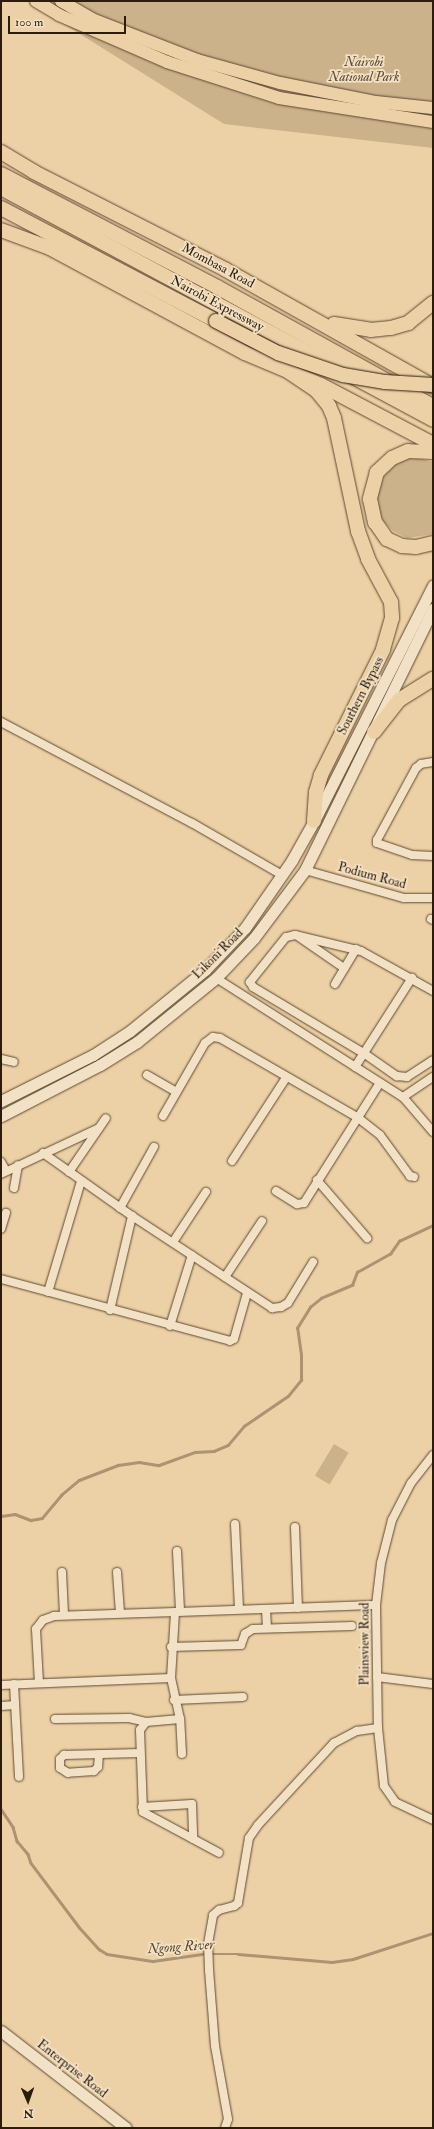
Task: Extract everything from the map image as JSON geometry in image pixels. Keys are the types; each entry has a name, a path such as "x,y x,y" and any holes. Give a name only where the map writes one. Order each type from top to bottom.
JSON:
{"highway":[{"name":"Mombasa Road","path":"1,152 34,172 318,320 433,385"},
{"name":"Nairobi Expressway","path":"1,174 433,406"},
{"name":"Nairobi Expressway","path":"1,188 433,420"},
{"path":"1,208 278,353 343,375 385,382 433,385"},
{"path":"20,218 40,234 50,248"},
{"path":"1,230 50,248 234,348 321,385 433,444"},
{"path":"318,320 350,328 371,330 391,328 408,323 433,302"},
{"path":"289,372 317,391 329,406 334,418 358,531 368,558 390,602 392,618 384,650 321,775 316,792 314,821"},
{"path":"433,452 408,452 392,458 377,472 370,499 375,522 387,539 402,546 416,547 433,543"},
{"path":"374,732 399,700 433,679"}],"main road":[{"path":"36,1 59,15 167,62 279,98 433,122"},
{"path":"61,1 92,19 197,60 280,83 376,102 433,108"},
{"name":"Southern Bypass","path":"314,821 433,585"},
{"name":"Southern Bypass","path":"374,732 433,609"},
{"name":"Likoni Road","path":"1,1116 118,1055 216,978 271,918 305,870 374,732"},
{"name":"Likoni Road","path":"1,1101 110,1045 166,1005 205,970 245,928 282,875 314,821"},
{"path":"205,970 216,978"},
{"name":"Enterprise Road","path":"1,2031 126,2128"}],"street":[{"path":"1,722 192,823 282,875"},
{"path":"433,762 421,764 416,768 377,840 377,843 412,855 433,856"},
{"name":"Podium Road","path":"305,870 404,898 433,898"},
{"path":"296,935 344,968"},
{"path":"433,991 412,978 356,949 296,935 286,937 252,977 250,982 253,987 401,1077 407,1076 433,1060"},
{"path":"335,984 356,949"},
{"path":"216,978 403,1097 433,1132"},
{"path":"355,1067 365,1054 412,978"},
{"path":"163,1116 205,1043 213,1038 220,1038 286,1078 357,1116 380,1135 410,1176 414,1177"},
{"path":"1,1059 14,1062"},
{"path":"147,1075 177,1092"},
{"path":"403,1097 433,1077"},
{"path":"232,1161 286,1078"},
{"path":"276,1192 301,1205 357,1116 380,1083"},
{"path":"69,1172 106,1118"},
{"path":"1,1162 4,1172 99,1128"},
{"path":"120,1208 154,1147"},
{"path":"43,1153 120,1208 173,1242 247,1293 272,1308 284,1306 313,1262"},
{"path":"14,1188 18,1165"},
{"path":"317,1180 368,1238"},
{"path":"48,1292 81,1181"},
{"path":"173,1242 206,1192"},
{"path":"1,1229 6,1213"},
{"path":"110,1310 132,1216"},
{"path":"225,1277 262,1221"},
{"path":"170,1326 192,1255"},
{"path":"1,1279 110,1310 232,1341 247,1293"},
{"name":"Plainsview Road","path":"433,1455 411,1483 392,1520 381,1563 376,1605 378,1728 382,1770 388,1793 395,1802 433,1820"},
{"path":"235,1524 239,1609"},
{"path":"295,1527 298,1608"},
{"path":"177,1551 178,1611 171,1647 171,1678 174,1700 180,1719 182,1754"},
{"path":"62,1572 64,1615"},
{"path":"117,1572 120,1613"},
{"path":"39,1683 36,1629 48,1617 64,1615 376,1605"},
{"path":"266,1609 267,1628"},
{"path":"171,1647 241,1645 247,1632 267,1628 352,1626"},
{"path":"376,1677 433,1684"},
{"path":"1,1684 171,1678"},
{"path":"14,1684 19,1777"},
{"path":"174,1700 243,1697"},
{"path":"1,1706 15,1705"},
{"path":"55,1719 129,1718 146,1722 180,1719"},
{"path":"146,1722 140,1728 142,1807 147,1815 219,1852"},
{"path":"225,2128 228,2119 214,2046 209,1970 208,1944 214,1915 238,1902 249,1838 258,1825 334,1743 357,1731 378,1728"},
{"path":"99,1754 98,1767 94,1771 68,1773 60,1768 60,1759 64,1755 99,1754 140,1753"},
{"path":"142,1807 192,1804 193,1839"}],"green space":[{"name":"Nairobi National Park","path":"27,1 433,1 433,148 224,124"},
{"path":"415,457 433,462 433,534 407,538 393,531 382,520 376,495 381,481 389,468 402,460"},
{"path":"334,1444 349,1453 330,1484 315,1476"}],"waterway":[{"path":"1,1516 15,1514 31,1520 42,1518 61,1495 79,1480 118,1465 139,1462 159,1465 195,1452 214,1451 228,1445 244,1426 288,1396 301,1380 301,1355 297,1328 310,1307 321,1298 352,1285 357,1272 390,1254 399,1241 433,1225"},
{"name":"Ngong River","path":"1,1809 13,1827 17,1841 28,1854 31,1863 79,1927 99,1949 107,1954 153,1961 202,1954 238,1954 332,1962 353,1959 433,1933"}]}
